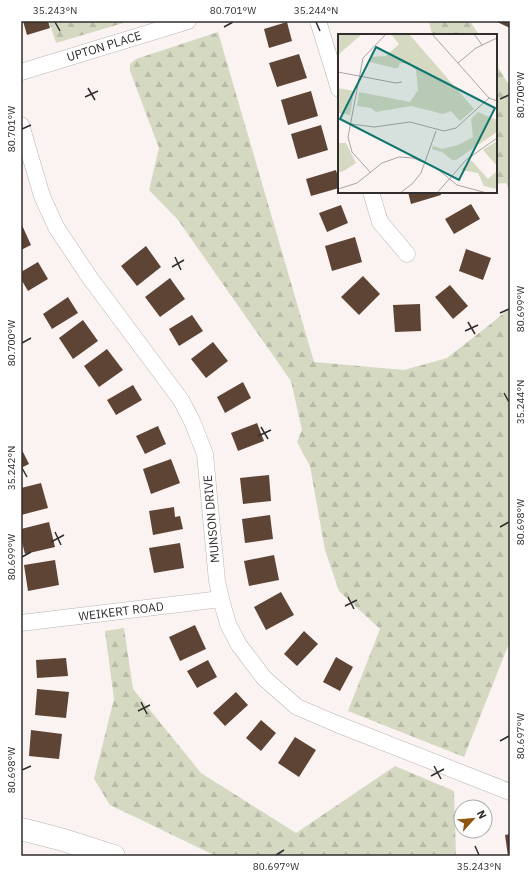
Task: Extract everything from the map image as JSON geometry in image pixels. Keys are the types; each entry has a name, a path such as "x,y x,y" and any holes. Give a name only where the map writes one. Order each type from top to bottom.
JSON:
{"street":[{"name":"UPTON PLACE","path":"21,72 188,21"},
{"path":"318,21 338,86"},
{"name":"MUNSON DRIVE","path":"21,125 42,196 56,227 90,278 181,400 192,421 205,454 217,581 228,624 239,645 264,678 297,707 510,792"},
{"path":"371,193 380,222 407,254"},
{"name":"WEIKERT ROAD","path":"21,623 221,599"},
{"path":"21,829 114,856"}],"green space":[{"path":"49,21 130,21 56,43"},
{"path":"429,21 470,21 478,34 432,34"},
{"path":"218,32 314,362 404,370 447,358 510,308 510,641 464,757 348,711 380,629 339,591 325,550 310,466 297,442 302,430 291,381 178,220 149,190 159,148 130,71 130,64 136,59"},
{"path":"497,66 507,82 510,83 510,191 506,183 497,184"},
{"path":"124,628 133,689 201,773 296,833 395,766 454,791 453,839 455,839 456,856 216,856 110,805 94,779 114,699 105,631"}],"building":[{"path":"23,21 48,21 50,28 27,35"},
{"path":"495,21 510,21 510,28"},
{"path":"287,22 292,41 269,48 264,29"},
{"path":"299,54 307,78 277,87 269,63"},
{"path":"311,91 318,116 288,125 281,100"},
{"path":"321,125 328,150 298,159 291,134"},
{"path":"336,170 338,188 311,196 306,179"},
{"path":"408,193 440,193 441,195 411,204"},
{"path":"471,204 480,219 454,234 445,219"},
{"path":"341,205 348,223 327,232 319,213"},
{"path":"21,223 31,245 21,250"},
{"path":"355,237 362,262 332,271 325,246"},
{"path":"146,246 161,267 137,286 121,266"},
{"path":"466,249 491,258 483,280 459,271"},
{"path":"38,262 48,279 28,291 21,279 21,272"},
{"path":"363,276 380,294 359,315 341,297"},
{"path":"170,278 185,299 160,317 145,297"},
{"path":"450,285 468,306 453,319 435,297"},
{"path":"68,297 78,313 52,329 43,314"},
{"path":"420,304 421,331 395,332 393,305"},
{"path":"192,315 203,331 179,346 169,329"},
{"path":"83,320 98,341 73,359 59,338"},
{"path":"213,342 228,361 206,378 191,359"},
{"path":"107,349 123,370 99,387 84,366"},
{"path":"243,382 251,398 225,413 217,397"},
{"path":"133,385 142,400 116,415 107,400"},
{"path":"257,423 264,441 238,451 231,433"},
{"path":"158,426 166,444 145,454 136,436"},
{"path":"21,448 29,464 21,468"},
{"path":"171,459 180,483 151,494 143,469"},
{"path":"269,475 271,501 243,504 240,478"},
{"path":"41,483 48,508 21,515 21,488"},
{"path":"174,507 175,517 180,516 183,529 153,535 149,511"},
{"path":"270,515 273,539 245,543 242,519"},
{"path":"49,522 55,547 25,554 21,538 21,529"},
{"path":"180,543 184,568 154,573 149,548"},
{"path":"274,555 279,580 249,586 244,561"},
{"path":"55,560 59,585 28,591 24,565"},
{"path":"281,592 294,615 266,630 254,607"},
{"path":"195,625 206,649 180,661 169,637"},
{"path":"304,631 318,644 297,666 284,654"},
{"path":"336,657 353,667 340,691 323,682"},
{"path":"66,658 68,676 37,678 36,660"},
{"path":"208,660 217,677 197,688 187,671"},
{"path":"37,689 69,692 66,718 35,715"},
{"path":"236,692 248,705 225,726 213,713"},
{"path":"261,720 276,733 261,751 246,738"},
{"path":"31,730 62,734 59,759 29,756"},
{"path":"295,737 316,750 299,777 278,763"},
{"path":"510,834 510,856 508,856 505,835"}]}
